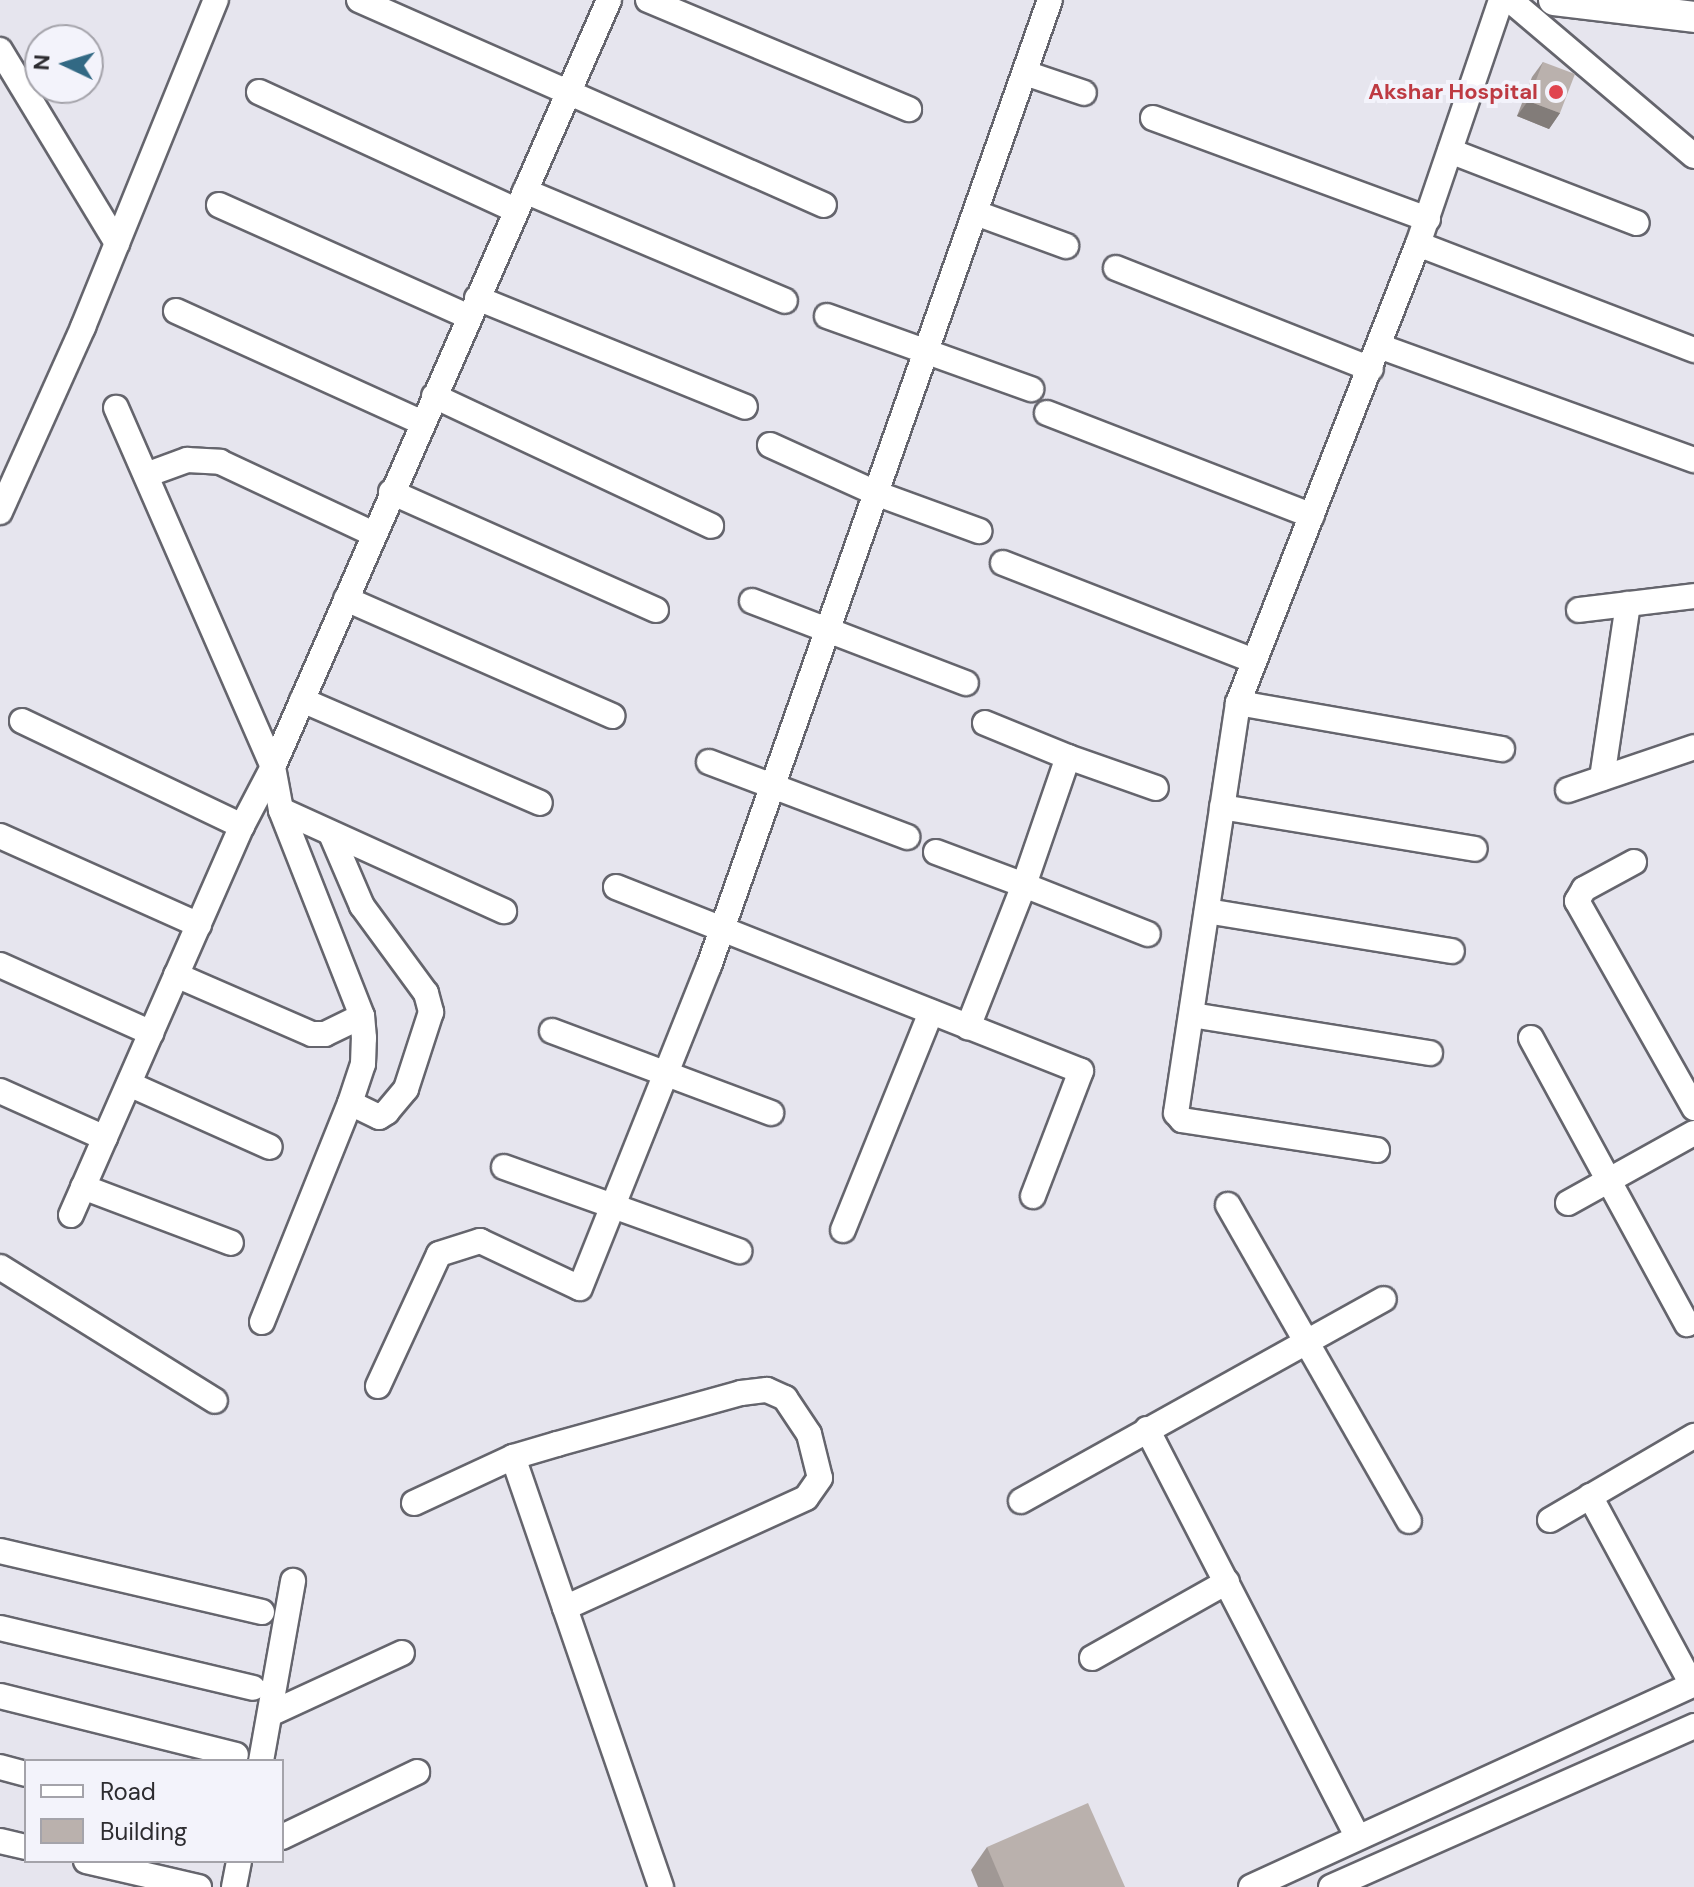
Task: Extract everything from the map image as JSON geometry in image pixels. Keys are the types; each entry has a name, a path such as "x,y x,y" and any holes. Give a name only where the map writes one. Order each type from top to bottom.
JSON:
{"street":[{"path":"0,512 117,243 216,0"},
{"path":"359,0 824,205"},
{"path":"71,1215 242,826 273,767 421,422 609,0"},
{"path":"648,0 909,109"},
{"path":"378,1386 439,1254 480,1241 580,1288 722,929 1050,0"},
{"path":"1377,1150 1182,1120 1176,1113 1238,703 1428,219 1501,0"},
{"path":"1510,0 1694,156"},
{"path":"1554,0 1694,17"},
{"path":"0,50 117,243"},
{"path":"1025,73 1084,93"},
{"path":"259,92 520,200 785,301"},
{"path":"1153,118 1428,219"},
{"path":"1450,151 1637,223"},
{"path":"219,205 473,307 745,407"},
{"path":"976,213 1066,246"},
{"path":"1418,244 1694,350"},
{"path":"1116,268 1371,369"},
{"path":"176,311 421,422"},
{"path":"827,316 1031,389"},
{"path":"1379,346 1694,460"},
{"path":"434,396 711,526"},
{"path":"116,408 273,767 281,810 362,1016 363,1064 262,1322"},
{"path":"1047,413 1312,516"},
{"path":"770,445 878,494 979,531"},
{"path":"146,475 187,460 220,462 374,534"},
{"path":"391,492 656,610"},
{"path":"1003,563 1254,661"},
{"path":"1579,610 1694,596"},
{"path":"346,599 612,716"},
{"path":"752,601 966,683"},
{"path":"1602,778 1628,604"},
{"path":"302,700 540,803"},
{"path":"1238,703 1502,749"},
{"path":"22,721 242,826"},
{"path":"985,723 1156,788"},
{"path":"1568,790 1694,747"},
{"path":"968,1027 1024,885 1068,757"},
{"path":"709,762 907,837"},
{"path":"1222,807 1475,849"},
{"path":"281,810 504,911"},
{"path":"331,834 362,906 426,993 431,1012 406,1089 387,1112 379,1117 350,1103"},
{"path":"0,836 199,925"},
{"path":"936,852 1148,934"},
{"path":"1634,862 1584,889 1577,901 1694,1108"},
{"path":"616,887 1081,1071 1033,1196"},
{"path":"1207,911 1452,951"},
{"path":"0,965 151,1033"},
{"path":"176,975 312,1034 325,1034 362,1016"},
{"path":"843,1230 931,1012"},
{"path":"1192,1015 1430,1053"},
{"path":"552,1031 771,1113"},
{"path":"1531,1038 1687,1324"},
{"path":"129,1084 270,1147"},
{"path":"0,1091 105,1138"},
{"path":"1568,1203 1694,1133"},
{"path":"504,1167 612,1209 739,1251"},
{"path":"83,1187 231,1243"},
{"path":"1228,1205 1409,1521"},
{"path":"0,1267 215,1401"},
{"path":"1021,1501 1384,1299"},
{"path":"414,1503 513,1457 741,1393 767,1390 785,1398 809,1434 820,1478 806,1498 565,1608"},
{"path":"1147,1429 1358,1837"},
{"path":"1550,1520 1694,1436"},
{"path":"513,1457 661,1887"},
{"path":"1251,1887 1693,1684 1590,1496"},
{"path":"0,1551 262,1612"},
{"path":"261,1759 293,1581"},
{"path":"1092,1658 1227,1582"},
{"path":"0,1628 253,1688"},
{"path":"272,1713 402,1653"},
{"path":"0,1696 236,1755"},
{"path":"1331,1887 1694,1726"},
{"path":"0,1767 24,1773"},
{"path":"284,1836 417,1772"},
{"path":"0,1841 24,1847"},
{"path":"95,1863 199,1887"},
{"path":"234,1887 239,1863"}],"building":[{"path":"1543,62 1575,74 1560,113 1528,101"},
{"path":"1088,1803 1125,1887 1004,1887 987,1847"}],"place":[{"name":"Akshar Hospital","path":"1556,92"}]}
